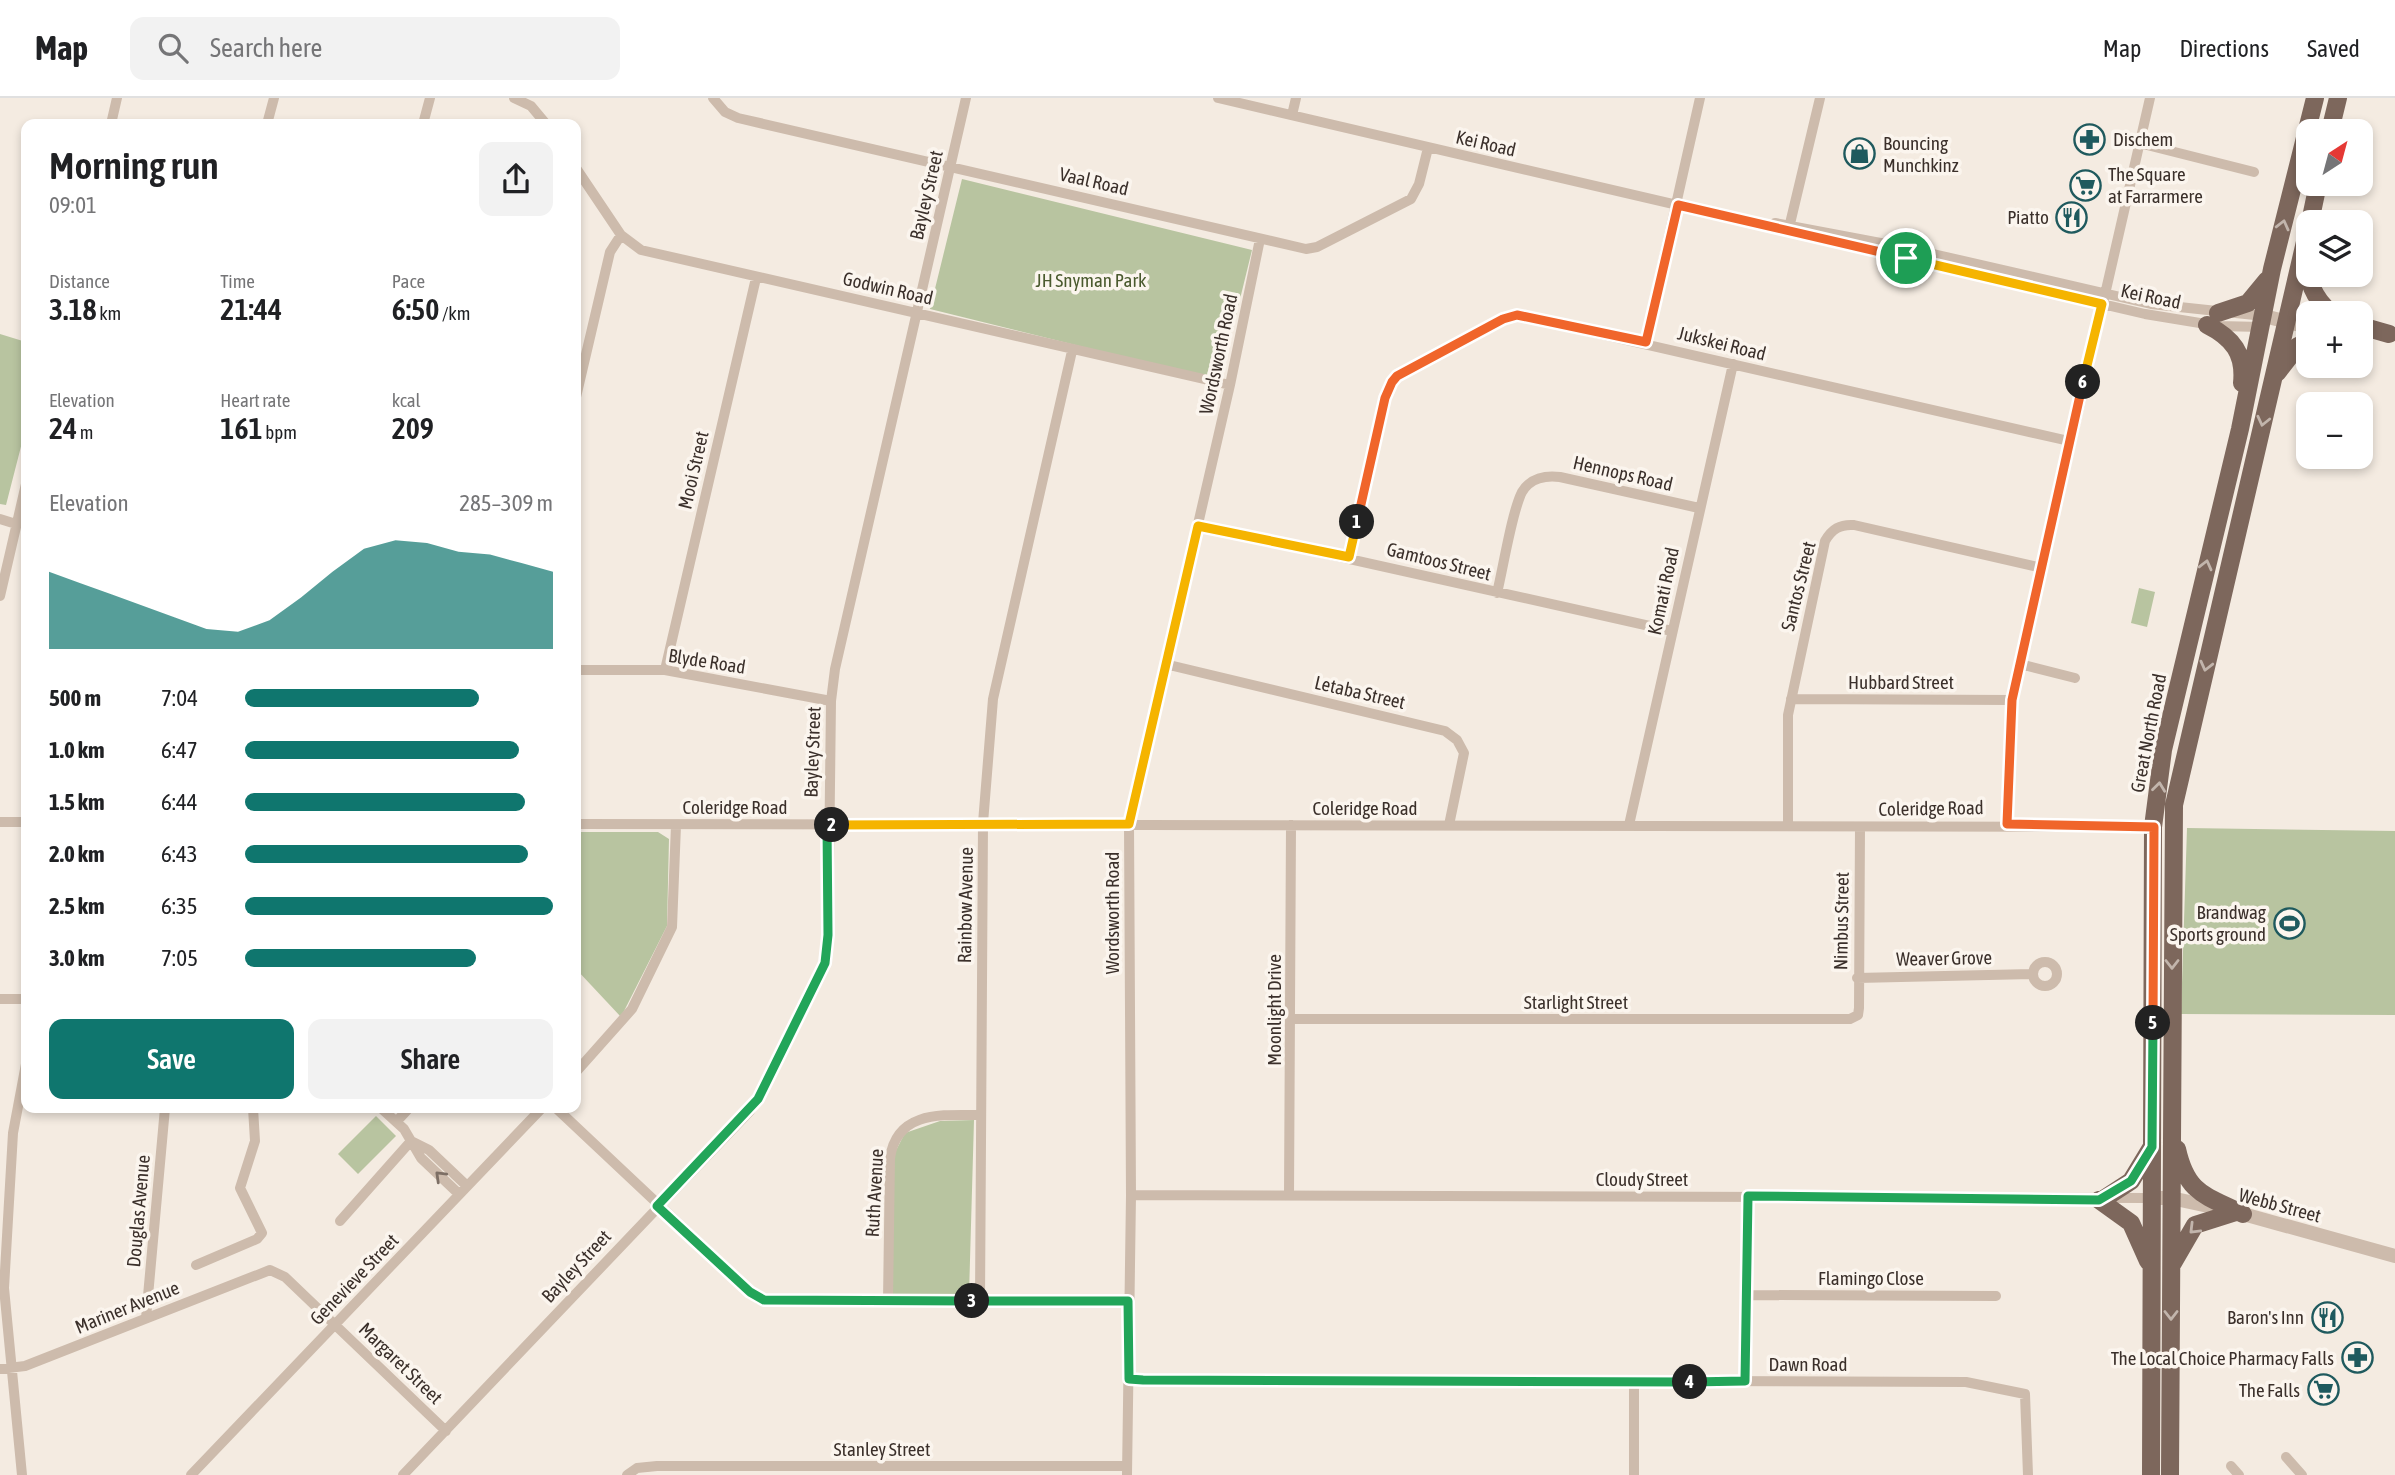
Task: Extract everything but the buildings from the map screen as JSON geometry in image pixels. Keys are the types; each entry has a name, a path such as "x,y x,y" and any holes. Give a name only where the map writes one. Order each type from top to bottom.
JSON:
{"main road":[{"name":"Great North Road","path":"2170,1475 2170,1268 2162,1198 2152,1147 2154,827 2163,750 2240,429 2272,270 2315,98"},
{"path":"2333,119 2338,98"},
{"path":"2240,429 2242,360 2213,319 2256,298 2272,270"},
{"name":"Great North Road","path":"2151,1475 2151,1271 2171,1129 2174,805 2296,278"},
{"path":"2373,329 2392,334"},
{"path":"2273,380 2296,347"},
{"path":"2171,1129 2184,1176 2191,1185 2239,1213"},
{"path":"2151,1271 2141,1240 2131,1223 2101,1200 2136,1175 2152,1147"},
{"path":"2170,1268 2195,1225 2239,1213"},
{"path":"2151,1393 2171,1392"}],"street":[{"path":"112,119 117,98"},
{"path":"268,119 274,98"},
{"path":"425,119 430,98"},
{"path":"514,98 531,106 542,119"},
{"name":"Vaal Road","path":"713,98 725,112 738,118 1306,248 1317,247 1406,203 1419,184 1428,148"},
{"name":"Bayley Street","path":"403,1475 758,1099 825,963 828,935 827,825 831,701 835,669 966,98"},
{"name":"Kei Road","path":"1218,98 1678,205 1789,228 1907,248 2104,299 2213,319 2263,322"},
{"path":"1292,116 1296,98"},
{"path":"1646,342 1700,98"},
{"path":"1789,228 1820,98"},
{"path":"2007,824 2012,700 2069,441 2150,98"},
{"path":"2139,143 2254,172"},
{"name":"Godwin Road","path":"581,175 621,235 641,250 1072,351 1230,385"},
{"path":"581,376 610,252 621,235"},
{"name":"Wordsworth Road","path":"1127,1471 1131,1195 1129,824 1230,385 1260,239"},
{"name":"Mooi Street","path":"665,670 756,278"},
{"name":"Jukskei Road","path":"1349,557 1385,398 1397,376 1503,319 1517,315 1646,342 2069,441"},
{"path":"2263,322 2296,328"},
{"path":"2373,333 2392,334"},
{"name":"Rainbow Avenue","path":"980,1301 983,823 996,680 1072,351"},
{"name":"Komati Road","path":"1629,825 1733,364"},
{"name":"Hennops Road","path":"1497,593 1522,493 1536,480 1545,476 1699,508"},
{"path":"0,596 21,504"},
{"path":"0,519 16,524"},
{"name":"Santos Street","path":"1788,825 1787,735 1791,699 1825,541 1837,527 1854,525 2042,568"},
{"name":"Gamtoos Street","path":"1198,526 1349,557 1672,631"},
{"name":"Letaba Street","path":"1165,664 1445,730 1457,740 1464,753 1449,825"},
{"path":"2020,664 2075,678"},
{"name":"Blyde Road","path":"581,670 665,670 831,701"},
{"name":"Hubbard Street","path":"1791,699 2012,700"},
{"path":"0,822 21,822"},
{"name":"Coleridge Road","path":"581,824 1860,827 2007,824 2154,827"},
{"path":"581,1066 632,1009 672,927 676,825"},
{"name":"Moonlight Drive","path":"1289,1195 1291,825"},
{"name":"Nimbus Street","path":"1858,1015 1860,827"},
{"name":"Weaver Grove","path":"1857,978 2032,974"},
{"path":"0,999 21,999"},
{"name":"Starlight Street","path":"1292,1019 1836,1020 1858,1015"},
{"path":"21,1091 13,1133 4,1288 6,1369 22,1475"},
{"name":"Douglas Avenue","path":"146,1318 166,1113"},
{"path":"196,1265 257,1239 262,1233 240,1188 255,1141 253,1113"},
{"path":"388,1113 397,1121 421,1158 463,1190"},
{"path":"397,1121 404,1113"},
{"name":"Genevieve Street","path":"191,1475 537,1113"},
{"path":"561,1113 657,1206 760,1299 776,1302 1128,1301"},
{"name":"Ruth Avenue","path":"888,1301 890,1158 895,1139 908,1125 921,1117 980,1115"},
{"path":"340,1221 411,1140"},
{"name":"Cloudy Street","path":"1131,1195 1748,1196 2101,1200 2162,1198"},
{"path":"1745,1381 1748,1196"},
{"name":"Webb Street","path":"2162,1198 2239,1213 2395,1256"},
{"name":"Mariner Avenue","path":"6,1369 64,1351 266,1271"},
{"name":"Margaret Street","path":"266,1271 280,1273 446,1431"},
{"name":"Flamingo Close","path":"1747,1295 1996,1296"},
{"name":"Dawn Road","path":"1129,1379 1634,1383 1966,1382 2021,1391 2026,1396 2028,1475"},
{"path":"1634,1383 1634,1475"},
{"path":"2286,1457 2302,1475"},
{"path":"2231,1466 2239,1475"},
{"name":"Stanley Street","path":"632,1471 1127,1471"}],"green space":[{"name":"JH Snyman Park","path":"962,179 1252,250 1220,381 930,309"},
{"path":"0,334 21,340 21,446 6,505 0,504"},
{"path":"2139,588 2155,592 2147,627 2131,623"},
{"name":"Brandwag Sports ground","path":"2187,828 2395,831 2395,1015 2181,1014"},
{"path":"581,832 658,832 669,839 667,926 621,1017 581,974"},
{"path":"376,1116 396,1136 358,1174 338,1154"},
{"path":"974,1120 969,1295 891,1297 891,1160 905,1133 940,1121"}],"place":[{"name":"Dischem","path":"2090,139"},
{"name":"Bouncing Munchkinz","path":"1860,154"},
{"name":"The Square at Farrarmere","path":"2085,185"},
{"name":"Piatto","path":"2072,217"},
{"name":"Brandwag Sports ground","path":"2289,923"},
{"name":"Baron's Inn","path":"2327,1317"},
{"name":"The Local Choice Pharmacy Falls","path":"2357,1358"},
{"name":"The Falls","path":"2323,1390"}],"route":[{"path":"1678,205 1906,258 2102,304 2012,700 2007,824 2154,827 2152,1147 2144,1164 2131,1181 2102,1200 1748,1196 1745,1381 1634,1383 1129,1379 1128,1301 768,1301 750,1292 657,1206 750,1111 765,1087 813,990 828,951 827,825 1129,824 1198,526 1349,557 1385,398 1397,376 1503,319 1517,315 1646,342 1678,205"}]}
